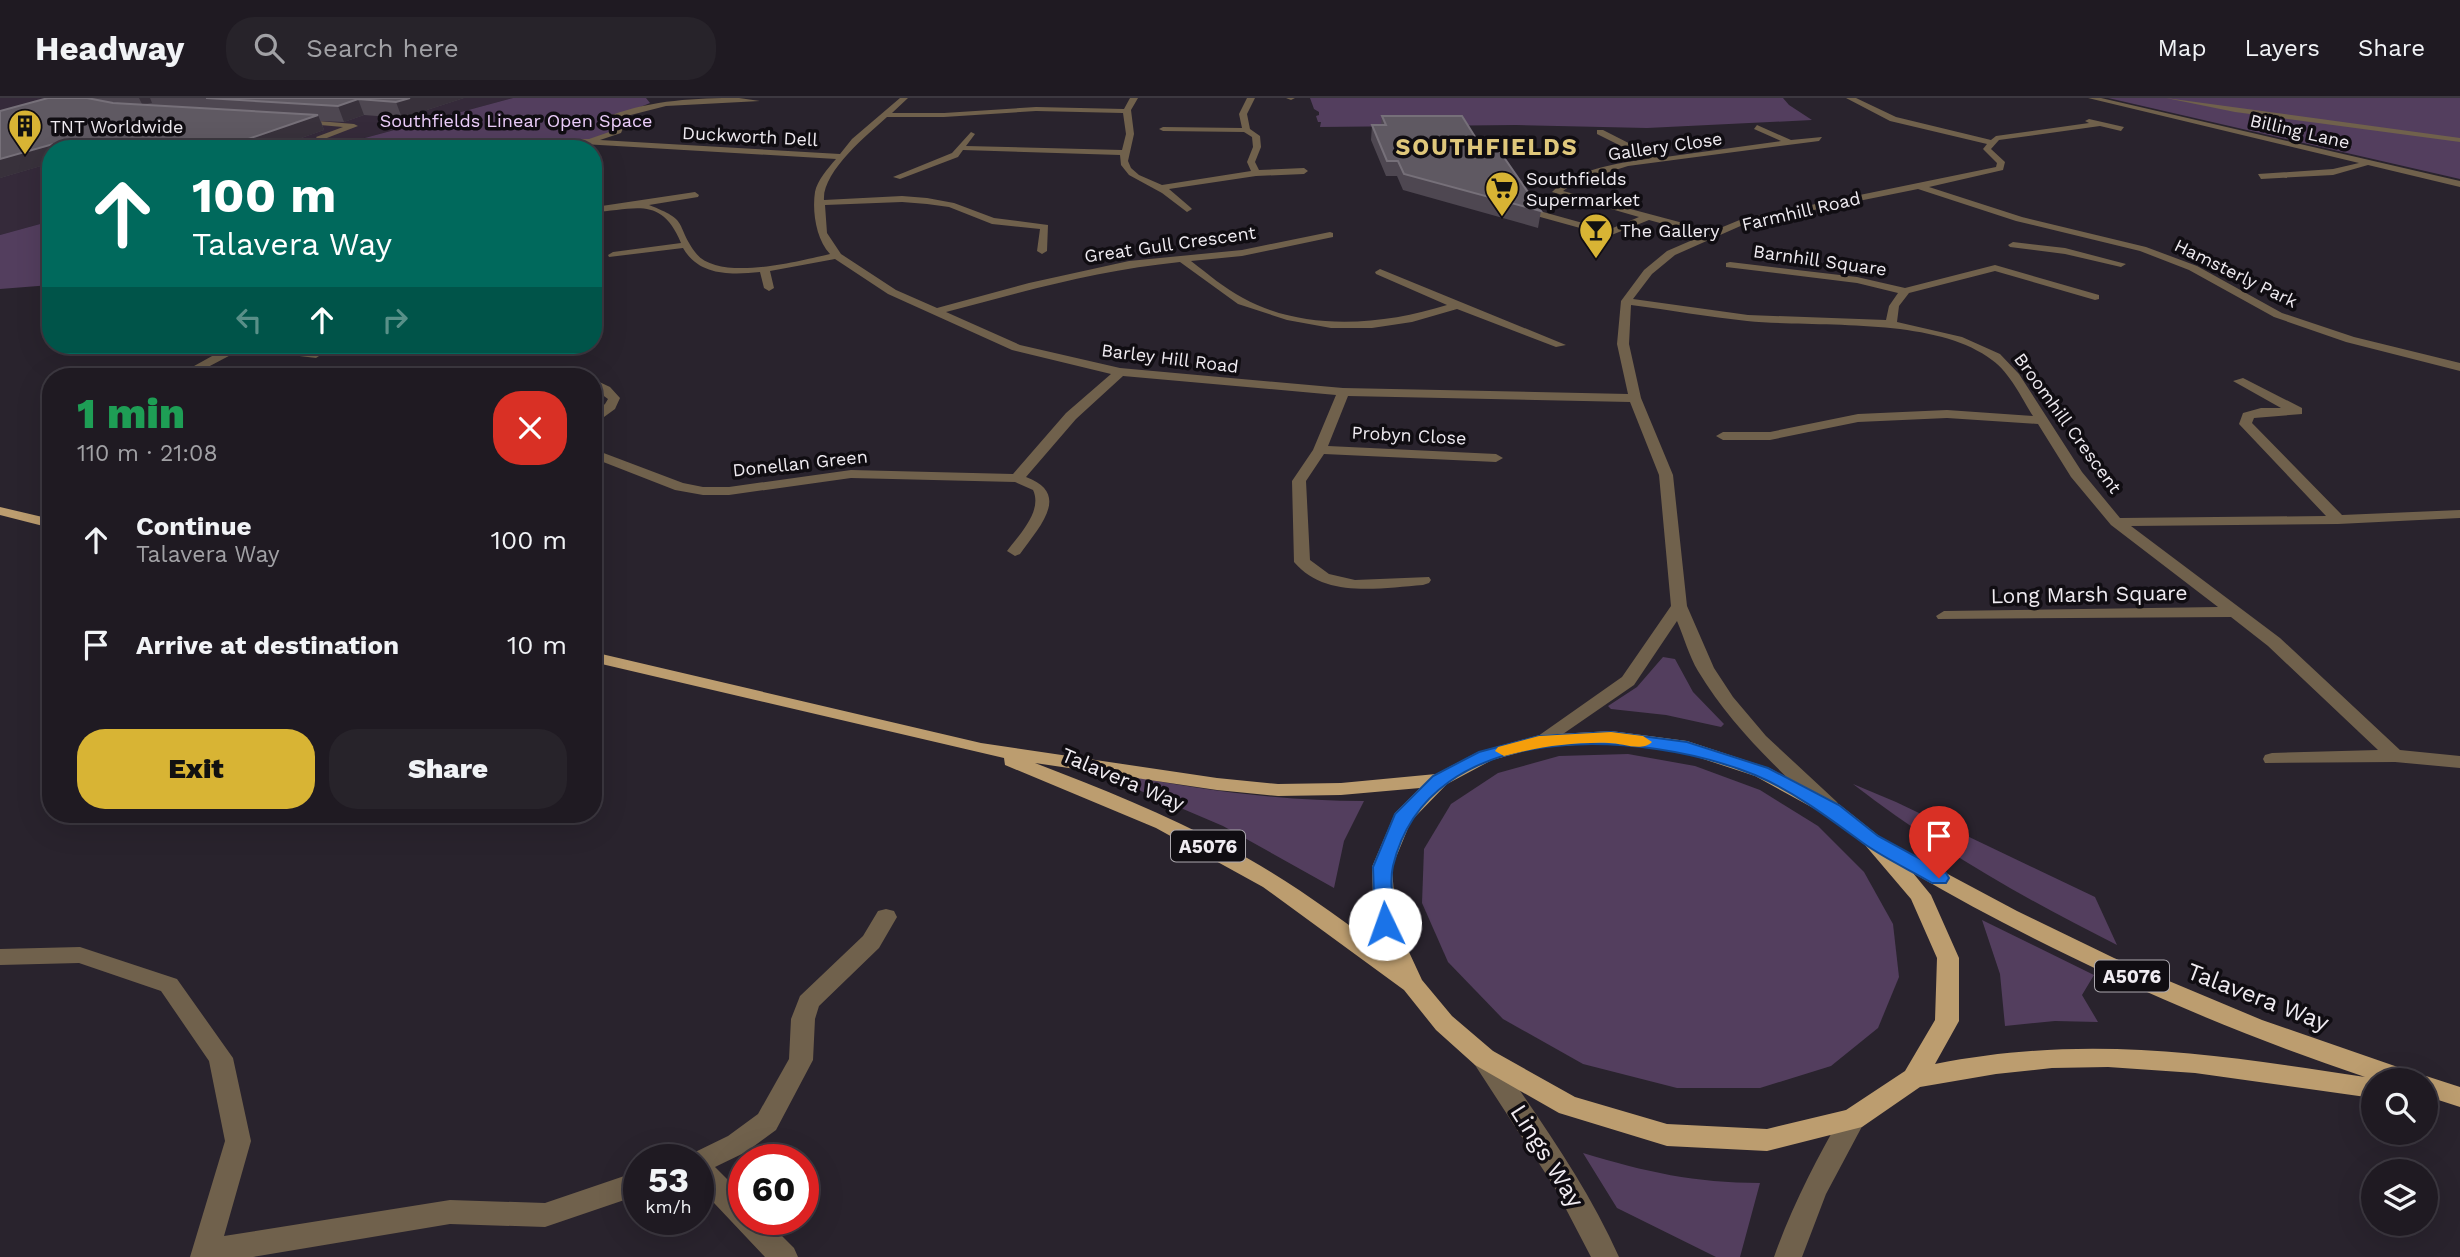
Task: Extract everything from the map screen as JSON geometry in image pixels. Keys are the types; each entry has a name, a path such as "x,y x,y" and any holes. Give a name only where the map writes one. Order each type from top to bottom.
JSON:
{"main road":[{"path":"0,511 42,522"},
{"name":"Talavera Way","path":"602,659 981,749 1217,784 1278,790 1341,789 1440,780"},
{"path":"1914,1078 1947,1021 1948,958 1920,895 1872,840 1833,810 1762,772 1687,747 1611,737 1539,741 1485,756 1440,780 1402,818 1382,867 1385,924 1413,985 1444,1023 1484,1058 1568,1106 1667,1135 1767,1140 1853,1119 1914,1078 1978,1065 2134,1057 2224,1066 2361,1086"},
{"name":"Talavera Way","path":"981,749 1104,797 1186,834 1250,869 1317,914 1413,985"},
{"name":"Talavera Way","path":"1872,840 2007,916 2111,967 2239,1022 2371,1068"},
{"path":"2438,1091 2460,1099"},
{"path":"2438,1096 2460,1099"}],"street":[{"path":"904,98 855,141 829,173 819,191 818,203 902,199 951,205 992,221 1045,227 1042,251"},
{"path":"1134,98 1126,111 1130,132 1124,153 1125,165 1129,171 1161,188 1188,209"},
{"path":"1246,130 1243,114 1251,98"},
{"path":"1850,98 1892,119 1991,142 2005,135 2100,124"},
{"name":"Billing Lane","path":"2092,98 2460,184"},
{"path":"2170,98 2235,110 2460,140"},
{"path":"593,140 618,131 620,126 615,117 628,107 708,100 756,101"},
{"path":"886,115 944,114 1005,105 1126,111"},
{"path":"2079,118 2121,130"},
{"path":"282,120 354,126 319,139"},
{"path":"1757,127 1791,143"},
{"path":"1163,129 1246,130 1256,136 1257,147 1251,162 1256,173"},
{"path":"1600,132 1656,160"},
{"path":"897,177 913,169 935,164 962,148 971,134"},
{"name":"Gallery Close","path":"1712,234 1556,192 1571,181 1598,171 1656,160 1819,139"},
{"name":"Duckworth Dell","path":"602,141 745,154 843,157"},
{"name":"Farmhill Road","path":"1626,301 1648,272 1671,253 1712,234 1775,214 1979,175 2000,168 2001,162 1987,149 1991,142"},
{"path":"962,148 1124,153"},
{"path":"2261,176 2333,172 2369,163"},
{"path":"1161,188 1256,173 1304,171"},
{"name":"Hamsterly Park","path":"1920,186 2019,219 2143,249 2193,268 2290,319 2350,340 2460,368"},
{"path":"602,209 695,195"},
{"path":"640,203 649,210 668,215 682,233 684,245 699,262 710,267 765,271 837,256"},
{"name":"Barley Hill Road","path":"818,203 822,233 837,256 892,292 1016,348 1120,372 1343,391 1635,398"},
{"path":"1536,213 1609,233 1648,217"},
{"path":"2065,251 2077,233"},
{"name":"Great Gull Crescent","path":"936,312 1129,264 1184,261 1241,253 1330,235"},
{"path":"613,255 684,245"},
{"path":"2013,245 2065,251 2121,264"},
{"path":"1184,261 1238,300 1271,313 1314,324 1385,326 1455,306"},
{"name":"Barnhill Square","path":"1730,265 1857,280 1905,291 1995,268 2095,297"},
{"path":"765,271 769,288"},
{"path":"1380,272 1455,306 1478,311 1560,345"},
{"name":"Barnhill Square","path":"1891,324 1894,306 1905,291"},
{"path":"1626,301 1623,344 1635,398 1667,475 1679,606 1705,668 1726,700 1759,740 1833,810"},
{"name":"Broomhill Crescent","path":"1626,301 1748,318 1891,324 1958,339 1996,357 2015,377 2076,474 2116,522 2274,642 2395,756"},
{"path":"197,368 222,354"},
{"path":"1016,551 1043,507 1044,495 1037,487 1017,478 1071,416 1120,372"},
{"path":"2239,381 2297,411 2261,412 2248,416 2245,424 2338,520"},
{"path":"602,388 614,398 611,406 602,414"},
{"name":"Probyn Close","path":"1343,391 1320,450 1299,481 1302,562 1324,578 1355,585 1423,580"},
{"path":"1723,436 1770,436 1858,418 1947,414 2042,421"},
{"name":"Probyn Close","path":"1320,450 1496,458"},
{"name":"Donellan Green","path":"602,457 680,487 703,491 729,491 851,474 1017,478"},
{"path":"2116,522 2338,520 2460,514"},
{"path":"1539,741 1628,681 1679,606"},
{"name":"Long Marsh Square","path":"1944,616 2235,612"},
{"path":"2272,759 2395,756 2460,762"},
{"path":"714,1155 737,1144 767,1122 801,1060 803,1020 808,1002 871,942 886,917"},
{"path":"0,957 80,955 169,985 221,1058 238,1141 205,1255 450,1212 545,1215 623,1188"},
{"name":"Lings Way","path":"1484,1058 1560,1176 1605,1257"},
{"path":"1788,1257 1798,1223 1825,1167 1853,1119"},
{"path":"714,1184 728,1199"},
{"path":"763,1235 784,1257"}],"shaded area":[{"path":"0,98 513,98 357,140 42,140 42,223 0,235"}],"green space":[{"name":"Southfields Linear Open Space","path":"513,98 646,98 650,103 616,117 618,131 593,140 357,140"},
{"path":"1310,98 1783,98 1812,120 1647,128 1516,125 1320,127 1321,122 1318,122 1316,116 1319,112 1314,109"},
{"path":"2108,98 2460,98 2460,179"},
{"path":"42,223 42,286 0,289 0,235"},
{"path":"1663,657 1675,659 1693,692 1724,724 1721,727 1666,715 1611,709 1608,706 1637,687"},
{"path":"1628,754 1695,766 1760,790 1818,826 1864,872 1893,924 1899,977 1878,1028 1831,1066 1760,1088 1677,1088 1583,1064 1503,1019 1448,962 1422,903 1424,849 1451,804 1498,773 1559,756"},
{"path":"1119,774 1241,793 1364,801 1344,841 1334,888 1223,826 1115,780"},
{"path":"1853,784 2095,897 2117,945 1981,871 1915,829"},
{"path":"1982,920 2094,975 2082,995 2098,1022 2055,1021 2005,1026 2000,974"},
{"path":"1583,1153 1671,1175 1714,1181 1760,1183 1740,1257 1716,1257 1617,1208"}],"building":[{"path":"48,98 87,98 113,103 318,115 245,140 42,140 42,147 0,159 0,111"},
{"path":"206,98 410,98 396,102 358,99 338,106"},
{"path":"1382,116 1462,116 1477,140 1492,140 1541,211 1404,174 1398,161 1387,161 1372,125 1386,125"}],"slow traffic":[{"path":"1504,751 1539,741 1611,737 1643,742"}],"place":[{"name":"TNT Worldwide","path":"25,156"},
{"name":"Southfields Supermarket","path":"1502,218"},
{"name":"The Gallery","path":"1596,260"}],"district":[{"name":"SOUTHFIELDS","path":"1487,147"}],"route":[{"path":"1385,924 1382,867 1402,818 1440,780 1485,756 1539,741 1611,737 1687,747 1762,772 1833,810 1872,840 1939,878"}]}
